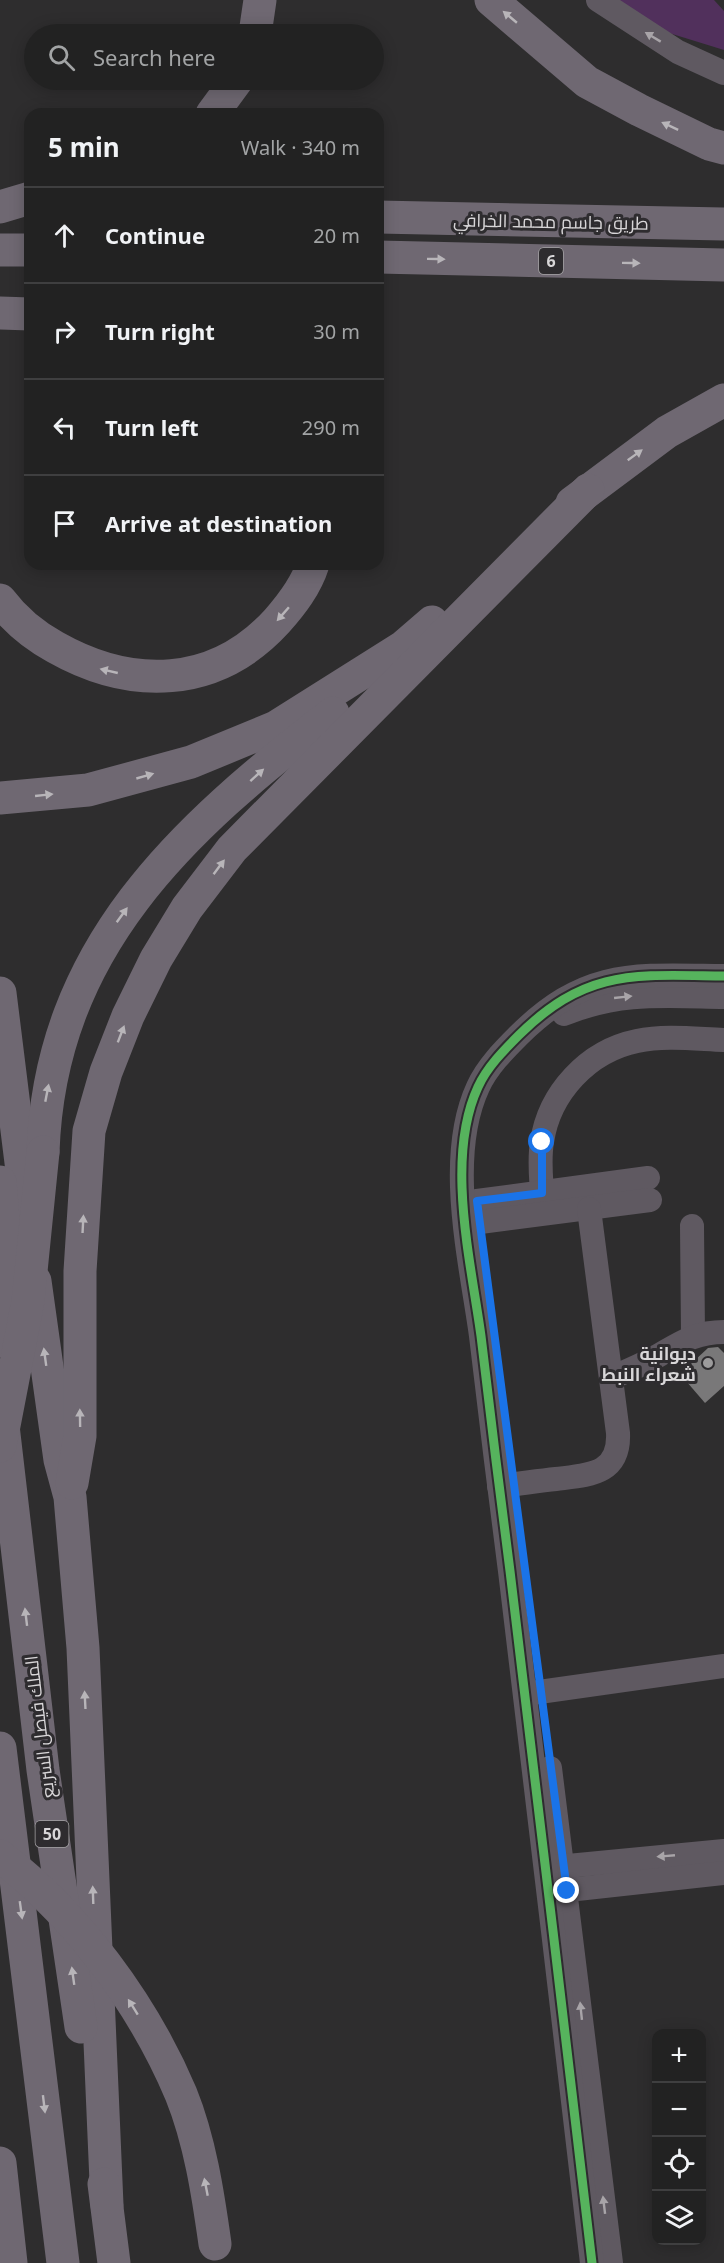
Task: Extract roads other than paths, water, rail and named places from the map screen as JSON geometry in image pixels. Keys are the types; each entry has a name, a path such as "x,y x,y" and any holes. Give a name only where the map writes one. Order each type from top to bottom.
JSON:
{"highway":[{"path":"256,24 260,0"},
{"path":"491,0 587,82 709,144 724,148"},
{"path":"216,108 230,90"},
{"path":"0,209 24,200"},
{"path":"0,209 24,211"},
{"name":"طريق جاسم محمد الخرافي","path":"384,217 724,224"},
{"path":"0,250 24,250"},
{"name":"6","path":"384,257 724,264"},
{"path":"0,313 24,314"},
{"path":"0,798 88,790 191,762 276,727 403,647 588,490 667,432 724,400"},
{"path":"70,1497 80,1436 80,1271 89,1131 113,1053 156,959 187,908 232,849 588,490"},
{"path":"0,600 34,634 80,662 120,673 167,677 213,666 255,642 294,602 311,570"},
{"path":"0,1446 28,1301 43,1152 44,1108 52,1070 73,1002 93,960 120,917 190,835 279,755 393,668 403,647"},
{"path":"0,993 42,1338 60,1460 70,1497 82,1648 107,2205"},
{"path":"0,1182 15,1359"},
{"name":"الملك فيصل السريع","path":"0,1403 43,1770 114,2263"},
{"name":"50","path":"0,1748 63,2263"},
{"path":"0,1856 29,1880 79,1932 124,1992 157,2046 181,2094 191,2125 201,2163 216,2254"},
{"path":"0,2163 11,2263"}],"street":[{"path":"599,0 678,52 724,73"},
{"path":"678,52 724,57"},
{"path":"506,1485 466,1236 463,1188 464,1147 477,1087 508,1046 564,997 597,983 629,977 724,976"},
{"path":"611,2263 557,1892 506,1485 478,1212 476,1155 487,1099 510,1063 532,1038 561,1016 592,1003 622,996 724,997"},
{"path":"542,1193 542,1142 547,1121 561,1093 581,1069 616,1047 636,1041 657,1038 724,1040"},
{"path":"478,1212 600,1200 649,1189"},
{"path":"478,1212 542,1193 600,1200"},
{"path":"506,1485 588,1475 608,1465 618,1444 611,1378 600,1200"},
{"path":"692,1226 693,1335"},
{"path":"611,1378 640,1365 693,1335 724,1332"},
{"path":"532,1693 724,1666"},
{"path":"554,1867 724,1851"},
{"path":"557,1892 724,1873"},
{"path":"557,1892 592,2263"}],"place":[{"name":"ديوانية شعراء النبط","path":"708,1363"}]}
